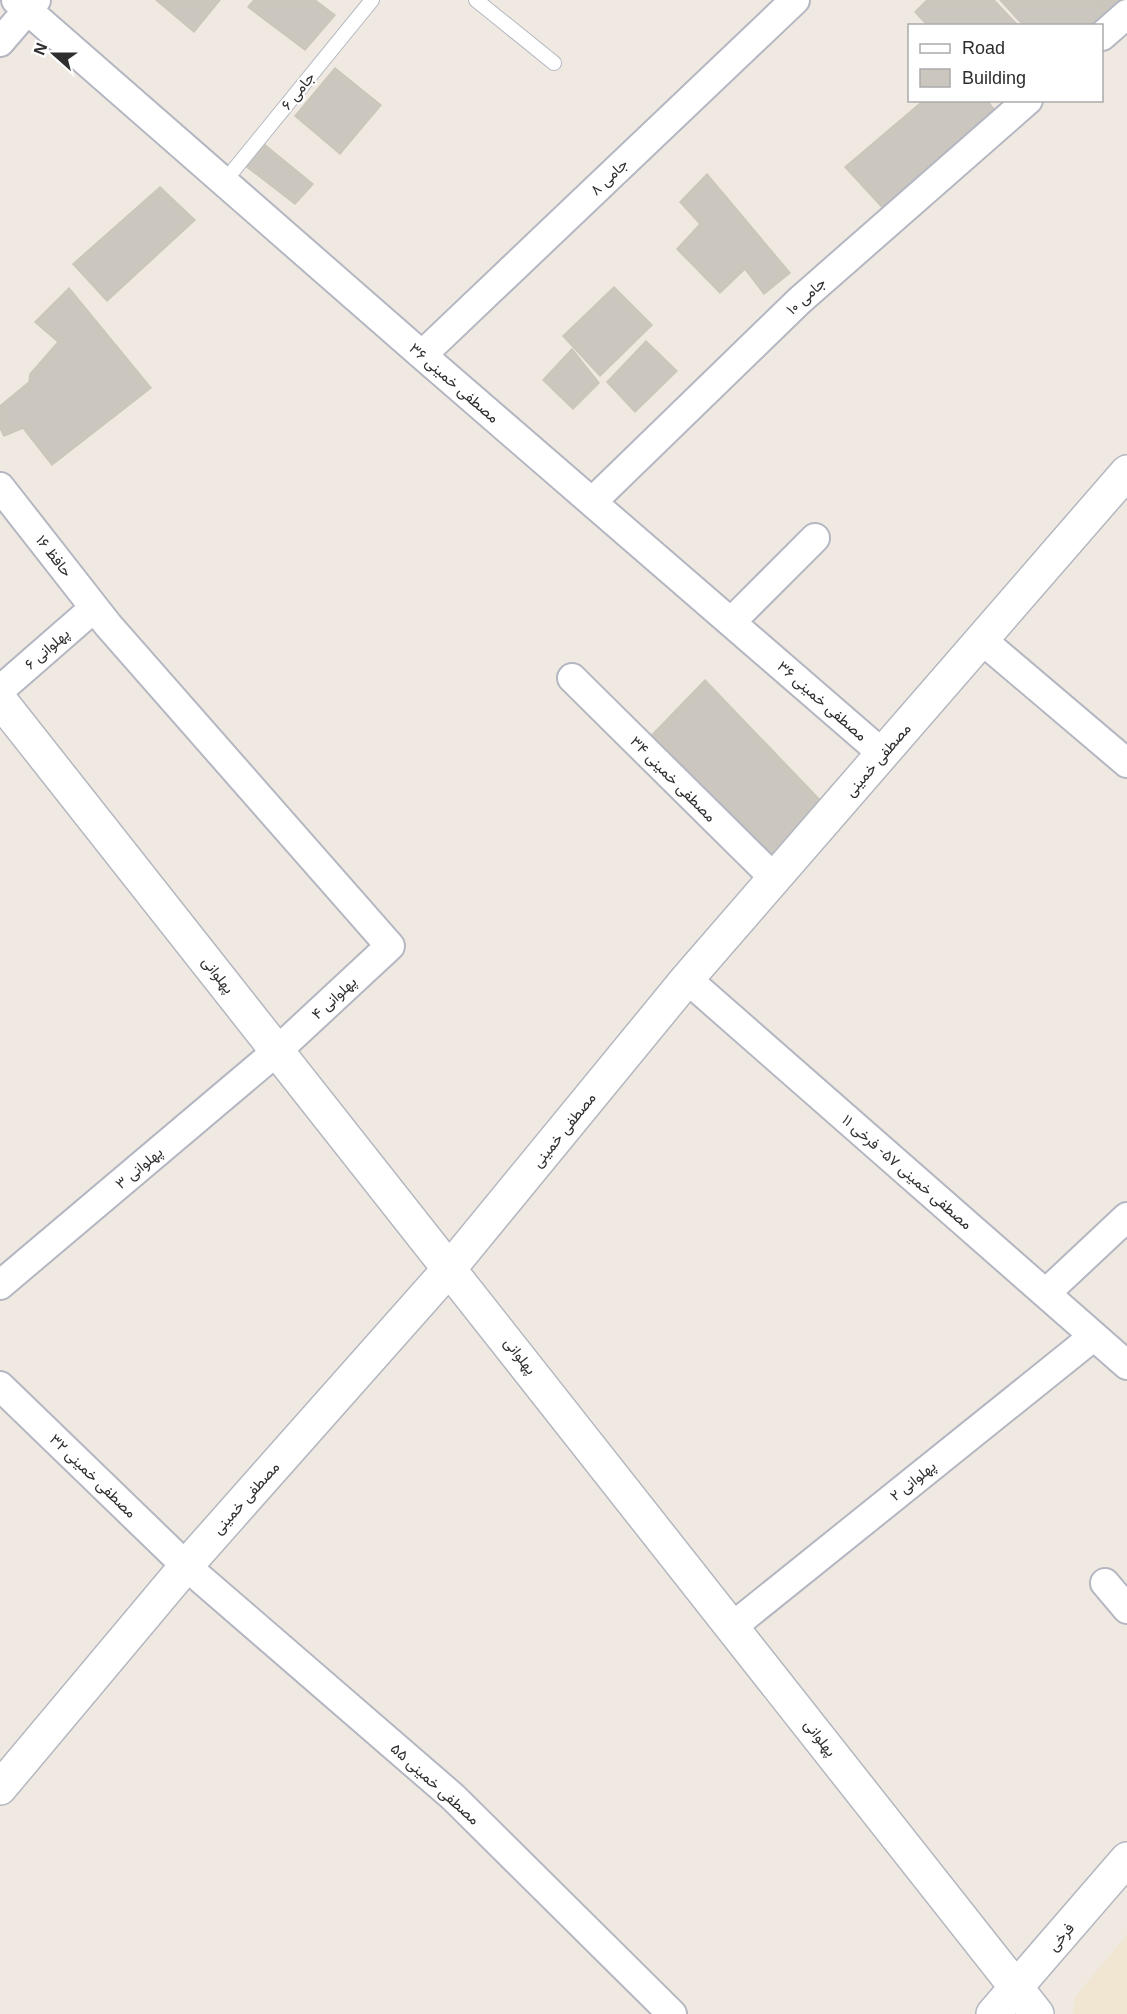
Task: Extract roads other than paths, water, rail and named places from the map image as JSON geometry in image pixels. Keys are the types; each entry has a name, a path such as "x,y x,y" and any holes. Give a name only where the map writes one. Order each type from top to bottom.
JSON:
{"street":[{"name":"جامی ۸","path":"422,355 795,0"},
{"name":"مصطفی خمینی ۳۶","path":"26,3 224,182 883,754"},
{"path":"0,42 26,3"},
{"path":"1103,34 1127,14"},
{"name":"جامی ۱۰","path":"592,502 799,301 1026,102"},
{"name":"مصطفی خمینی","path":"0,1788 186,1566 450,1268 687,980 1127,471"},
{"name":"حافظ ۱۶","path":"0,488 101,616 390,946"},
{"path":"731,622 815,538"},
{"name":"پهلوانی ۶","path":"0,690 101,616"},
{"path":"982,640 1127,763"},
{"name":"مصطفی خمینی ۳۴","path":"572,678 774,879"},
{"name":"پهلوانی","path":"0,700 1037,2014"},
{"name":"پهلوانی ۴","path":"277,1051 390,946"},
{"name":"مصطفی خمینی ۵۷- فرخی ۱۱","path":"687,980 1127,1365"},
{"name":"پهلوانی ۳","path":"0,1285 277,1051"},
{"path":"1046,1293 1127,1217"},
{"name":"پهلوانی ۲","path":"732,1627 1094,1336"},
{"name":"مصطفی خمینی ۳۲","path":"0,1386 186,1566"},
{"name":"مصطفی خمینی ۵۵","path":"186,1566 453,1797 672,2014"},
{"path":"1105,1584 1127,1609"},
{"name":"فرخی","path":"993,2014 1127,1859"}],"lane":[{"name":"جامی ۶","path":"224,182 372,0"},
{"path":"476,0 554,63"}]}
